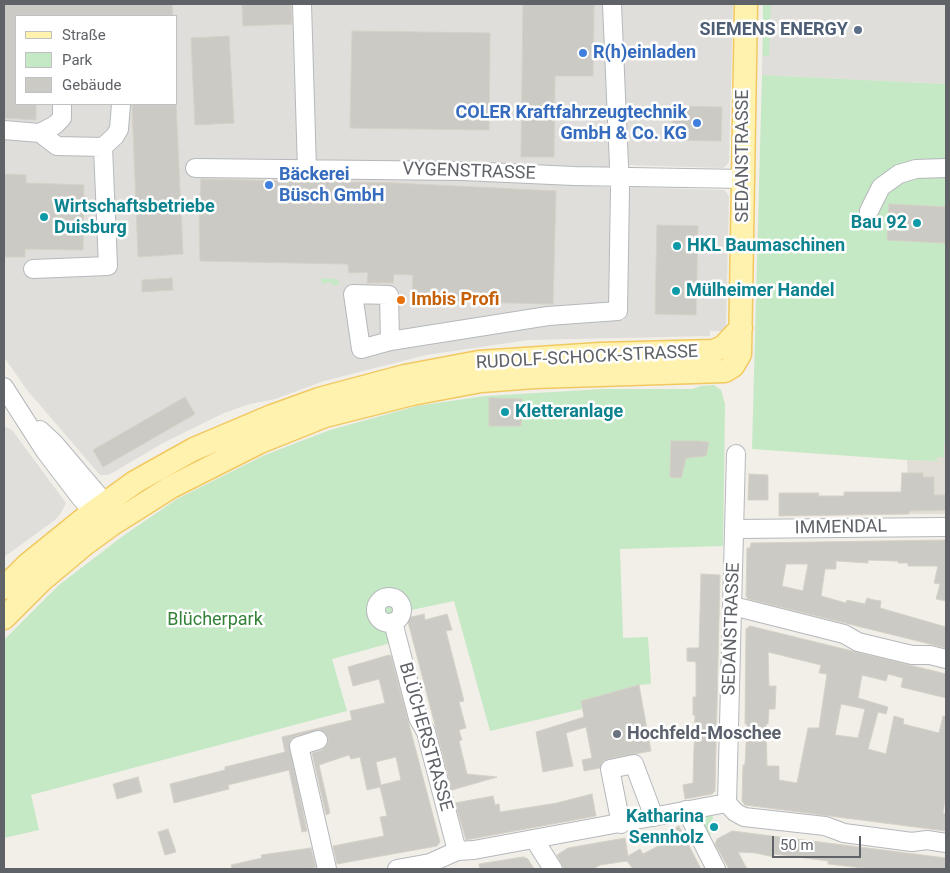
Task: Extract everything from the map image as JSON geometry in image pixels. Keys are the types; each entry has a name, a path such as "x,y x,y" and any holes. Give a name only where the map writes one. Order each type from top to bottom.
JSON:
{"main road":[{"name":"SEDANSTRASSE","path":"733,366 740,354 741,328 746,4"},
{"name":"RUDOLF-SCHOCK-STRASSE","path":"4,588 27,565 99,508 136,482 194,449 244,427 319,399 405,376 479,362 580,354 713,351 723,347 741,328"},
{"name":"RUDOLF-SCHOCK-STRASSE","path":"4,618 42,580 85,544 171,487 260,442 325,416 412,394 481,381 725,371 733,366"}],"street":[{"path":"302,4 307,170"},
{"path":"390,341 548,316 618,311 619,168 612,4"},
{"path":"40,133 55,125 62,118 62,105"},
{"path":"4,130 40,133 57,146 103,147 115,136 119,129 121,105"},
{"path":"33,269 108,266 103,147"},
{"name":"VYGENSTRASSE","path":"195,168 462,171 574,176 619,168 743,179"},
{"path":"869,211 881,187 900,174 916,168 946,168"},
{"path":"4,387 9,406 45,451 99,508 111,525"},
{"name":"SEDANSTRASSE","path":"728,803 736,454"},
{"name":"IMMENDAL","path":"735,529 946,528"},
{"path":"733,606 844,634 858,642 912,655 930,655 946,659"},
{"name":"BLÜCHERSTRASSE","path":"393,622 418,718 426,732 458,851"},
{"path":"318,740 299,746 327,869"},
{"path":"621,824 610,769 634,764 654,817"},
{"path":"397,869 432,866 458,851 474,850 621,824 728,803 735,812 744,817 825,826 844,833 912,842 926,840 946,842"},
{"path":"686,810 716,869"},
{"path":"534,839 553,869"}],"shaded area":[{"path":"4,4 733,4 729,161 727,165 723,168 624,165 608,168 574,168 573,185 610,188 609,321 624,320 628,192 630,188 724,190 729,197 726,327 724,331 710,331 710,336 528,340 426,355 324,381 275,399 250,404 224,413 163,443 108,475 100,475 27,390 4,357"},
{"name":"SIEMENS ENERGY","path":"763,4 946,4 946,84 762,75"},
{"path":"4,426 12,430 66,503 55,520 4,557"},
{"path":"944,442 946,442 946,514 909,514 907,460 937,461 937,456"}],"green space":[{"path":"763,4 771,4 769,56 763,56"},
{"path":"762,75 946,84 946,442 944,442 944,457 937,457 937,461 752,449"},
{"path":"321,278 337,279 340,284 332,286 331,282 322,284"},
{"name":"Blücherpark","path":"714,385 721,390 725,404 723,546 620,549 623,638 648,637 651,684 639,685 581,701 582,709 490,731 454,601 402,612 400,603 394,597 386,596 379,600 376,606 376,614 381,621 388,623 398,641 332,659 347,711 31,795 39,830 4,838 4,640 59,585 123,536 177,499 265,455 330,430 417,406 485,396 603,389 692,389"},
{"path":"385,601 391,601 396,606 394,615 385,617 380,612 380,606"},
{"path":"712,812 713,819 708,824 711,834 706,838 700,824 704,815"}],"building":[{"path":"4,4 172,4 173,15 15,15 15,105 36,105 36,120 4,118"},
{"path":"242,4 291,4 292,24 243,26"},
{"path":"523,4 594,4 593,76 555,76 554,157 521,157"},
{"path":"352,31 490,33 489,130 350,128"},
{"path":"229,36 234,123 195,125 191,38"},
{"path":"132,105 176,105 183,254 138,257"},
{"name":"COLER Kraftfahrzeugtechnik GmbH & Co. KG","path":"672,106 722,107 721,141 672,140"},
{"name":"Wirtschaftsbetriebe Duisburg","path":"4,174 26,175 26,183 84,185 83,250 25,249 25,257 4,257"},
{"path":"201,179 394,183 556,191 553,304 431,301 431,295 412,295 413,275 394,274 393,283 367,283 368,272 349,273 348,264 200,261 199,210"},
{"name":"Bau 92","path":"889,204 946,207 946,243 887,240"},
{"path":"657,225 698,226 696,315 655,314"},
{"path":"172,278 173,290 142,292 142,280"},
{"path":"185,397 195,414 103,467 93,450"},
{"name":"Kletteranlage","path":"489,398 522,399 521,426 489,426"},
{"path":"671,441 709,442 706,456 686,458 681,478 670,477"},
{"path":"902,473 923,473 923,477 934,477 934,495 946,495 946,510 909,511 909,514 779,516 779,493 819,493 818,496 844,496 844,492 901,492"},
{"path":"749,474 768,475 768,500 748,500"},
{"path":"946,540 946,601 936,599 940,584 934,583 938,566 908,566 908,563 898,563 898,561 868,560 868,563 836,561 836,569 825,569 821,596 846,603 847,600 865,604 867,598 881,601 880,608 946,627 946,648 748,599 746,596 747,548 750,548 751,543","holes":["786,564 808,564 803,591 782,586"]},
{"path":"701,574 720,575 715,791 712,794 685,799 683,785 693,783 695,715 693,715 693,697 696,697 696,662 687,661 687,648 699,648"},
{"path":"424,614 425,620 447,614 452,630 446,631 464,701 459,702 466,728 459,730 462,740 459,741 467,774 497,777 452,790 407,618"},
{"path":"750,626 946,674 946,698 901,687 903,678 888,674 886,681 862,675 858,698 888,707 886,714 878,712 868,749 886,754 894,716 904,719 903,724 939,733 943,716 946,717 946,793 943,813 946,814 946,831 745,805 742,801 747,724 745,724 746,629","holes":["768,652 821,665 819,673 827,674 819,728 808,728 797,783 779,780 779,766 767,766 766,724 768,724 769,709 775,709 776,686 769,686","841,704 865,709 858,738 835,735"]},
{"path":"391,656 440,842 437,846 337,864 333,846 384,836 380,817 387,816 380,787 367,790 360,757 351,759 349,755 319,765 330,813 326,815 312,753 322,750 328,743 328,737 320,730 296,736 291,739 289,744 307,831 302,832 289,770 228,785 229,789 174,803 170,784 225,770 225,767 285,752 282,737 352,720 350,711 385,703 379,679 353,686 348,667","holes":["396,757 401,780 381,785 376,762"]},
{"name":"Hochfeld-Moschee","path":"639,685 651,751 608,759 603,761 600,768 584,771 582,760 592,758 586,727 566,733 573,766 543,772 536,732 584,717 581,701"},
{"path":"138,777 142,792 117,799 113,784"},
{"path":"592,794 596,816 466,840 455,803 493,796 495,805 499,804 500,812 557,803"},
{"path":"679,826 701,869 633,869 627,861 600,865 593,869 564,869 557,855 568,848 625,838 628,856 640,849 643,854 660,845 656,838"},
{"path":"168,829 176,852 165,855 158,832"},
{"path":"732,831 946,858 946,869 872,869 828,864 828,861 774,854 774,857 738,852 747,869 729,869 715,844 717,839"},
{"path":"311,848 316,867 304,869 232,869 231,865 262,858 261,855"},
{"path":"523,857 528,859 534,869 480,869 479,864"}],"place":[{"name":"SIEMENS ENERGY","path":"858,30"},
{"name":"R(h)einladen","path":"583,53"},
{"name":"COLER Kraftfahrzeugtechnik GmbH & Co. KG","path":"697,123"},
{"name":"Bäckerei Büsch GmbH","path":"269,185"},
{"name":"Wirtschaftsbetriebe Duisburg","path":"44,217"},
{"name":"Bau 92","path":"917,223"},
{"name":"HKL Baumaschinen","path":"677,246"},
{"name":"Mülheimer Handel","path":"676,291"},
{"name":"Imbis Profi","path":"401,300"},
{"name":"Kletteranlage","path":"505,412"},
{"name":"Hochfeld-Moschee","path":"617,734"},
{"name":"Katharina Sennholz","path":"714,827"}]}
